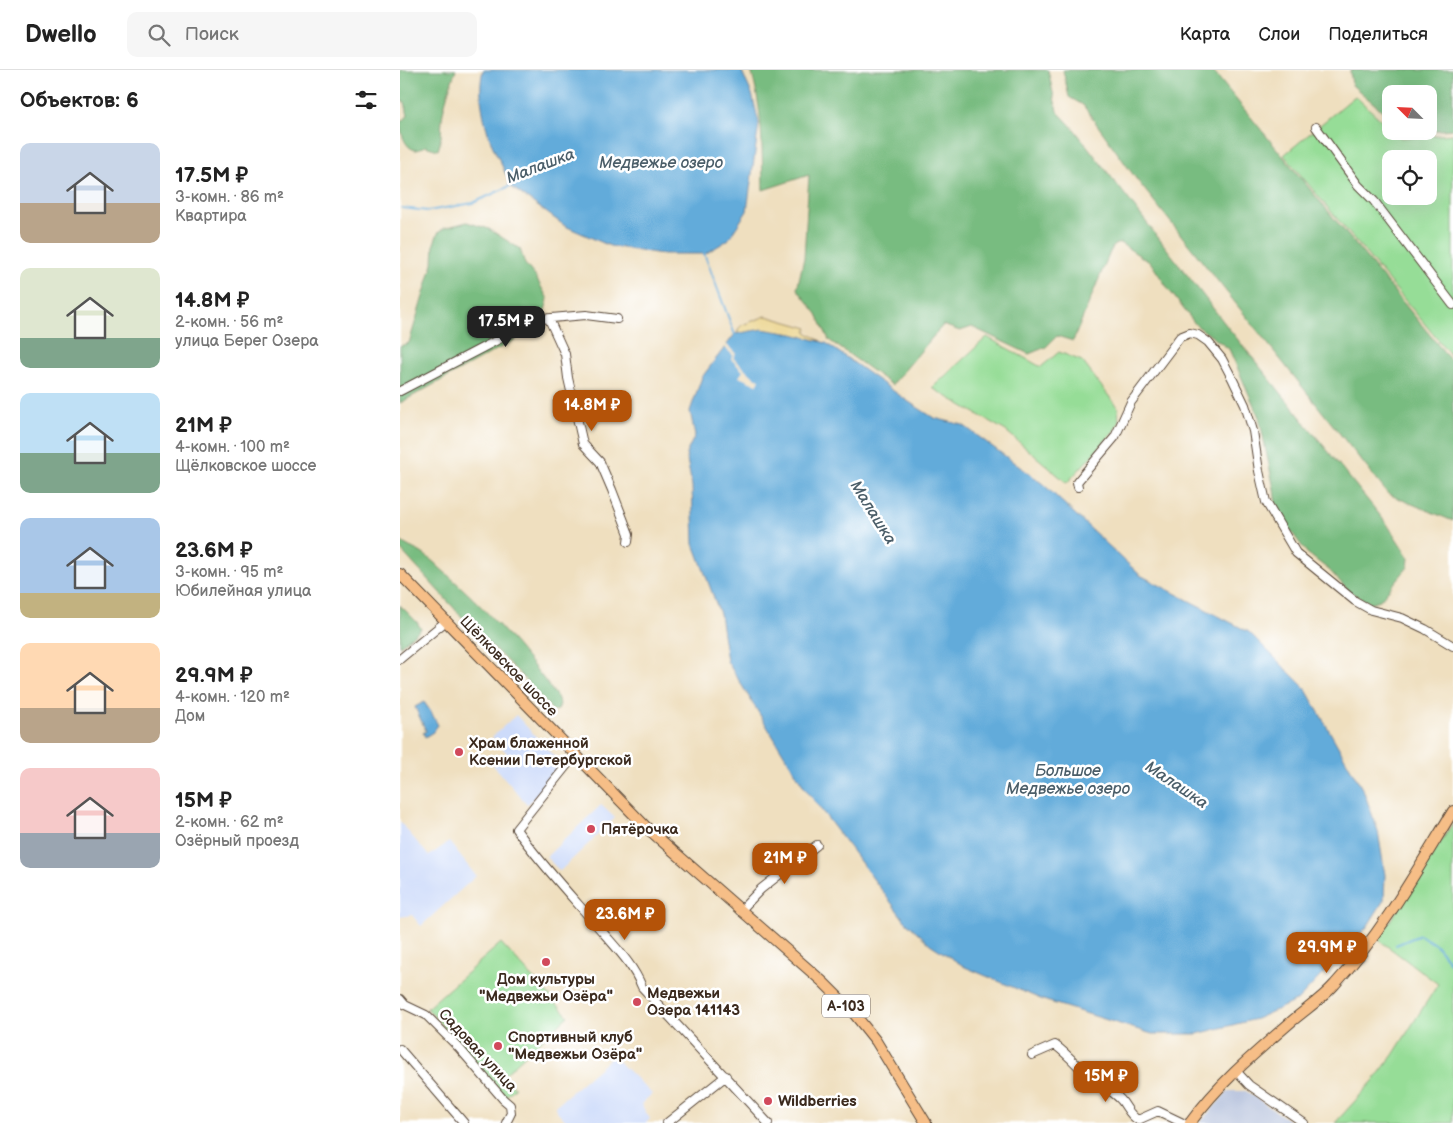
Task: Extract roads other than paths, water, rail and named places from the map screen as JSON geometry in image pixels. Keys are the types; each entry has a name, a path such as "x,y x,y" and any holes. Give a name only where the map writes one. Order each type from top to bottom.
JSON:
{"main road":[{"name":"Щёлковское шоссе","path":"400,574 646,828 823,982 852,1012 876,1041 926,1123"},
{"path":"1190,1123 1217,1089 1246,1060 1334,985 1367,945 1394,906 1453,811"}],"street":[{"path":"1316,127 1453,305"},
{"path":"400,391 540,319 586,315 617,319"},
{"path":"549,319 564,354 583,444 600,462 629,534 628,542"},
{"path":"1078,487 1077,482 1115,437 1131,402 1180,337 1190,333 1198,335 1208,342 1222,359 1241,397 1253,431 1266,502 1296,553 1355,602 1371,610 1402,618 1453,646"},
{"path":"400,659 445,622"},
{"path":"574,755 516,829 629,963 637,974 642,986 768,1123"},
{"path":"740,911 761,889 817,845"},
{"name":"Садовая улица","path":"400,1000 426,1015 510,1105 511,1113 506,1123"},
{"path":"1032,1056 1055,1045 1083,1071 1120,1099 1134,1118 1138,1120 1158,1111 1184,1123"},
{"path":"400,1049 464,1123"},
{"path":"1236,1071 1249,1085 1304,1123"},
{"path":"667,1123 726,1076"}],"water":[{"name":"Медвежье озеро","path":"483,70 741,70 752,94 759,123 747,211 728,240 705,254 662,254 610,246 565,226 510,186 493,147 484,119 481,99"},
{"name":"Большое Медвежье озеро","path":"762,329 793,334 826,343 934,418 963,425 1043,484 1140,575 1249,632 1305,688 1364,792 1378,831 1385,875 1384,900 1367,927 1298,1000 1256,1019 1197,1034 1152,1034 1043,1000 965,967 930,944 905,921 804,787 727,661 720,614 694,544 692,486 686,454 695,435 690,411 702,377 735,334"},
{"path":"424,702 438,725 433,732 425,737 423,733 426,731 415,707"}],"waterway":[{"name":"Малашка","path":"402,208 428,211 473,203 510,186"},
{"name":"Малашка","path":"704,253 735,335"},
{"name":"Малашка","path":"1396,945 1420,935 1436,945 1453,966"}],"place":[{"name":"Храм блаженной Ксении Петербургской","path":"459,752"},
{"name":"Пятёрочка","path":"591,829"},
{"name":"Дом культуры \"Медвежьи Озёра\"","path":"546,962"},
{"name":"Медвежьи Озера 141143","path":"637,1002"},
{"name":"Спортивный клуб \"Медвежьи Озёра\"","path":"498,1046"},
{"name":"Wildberries","path":"768,1101"}]}
